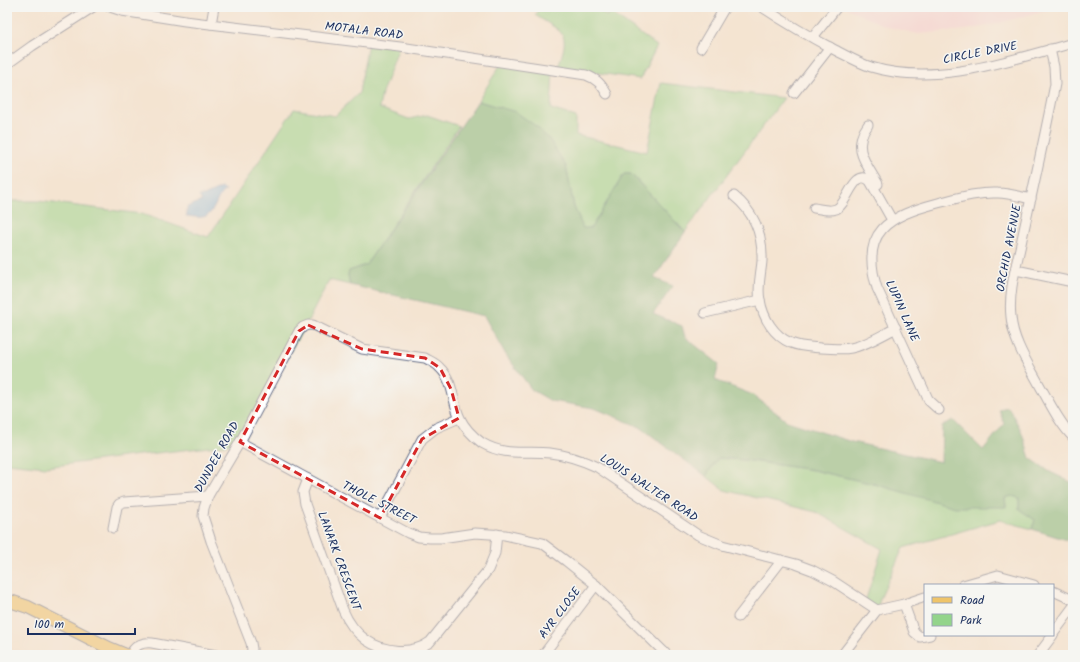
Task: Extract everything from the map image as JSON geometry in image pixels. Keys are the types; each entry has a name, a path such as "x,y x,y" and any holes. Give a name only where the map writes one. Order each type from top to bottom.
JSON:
{"main road":[{"path":"7,591 28,607"},
{"path":"7,600 28,607 126,655"}],"street":[{"path":"7,64 26,49 93,7"},
{"name":"MOTALA ROAD","path":"110,7 122,11 211,24 414,49 586,75 595,78 601,83 607,94"},
{"path":"211,24 214,7"},
{"path":"701,48 725,7"},
{"name":"CIRCLE DRIVE","path":"762,7 790,26 870,66 911,73 964,70 986,66 1073,43"},
{"path":"813,37 837,7"},
{"path":"794,93 830,47"},
{"name":"ORCHID AVENUE","path":"1050,49 1054,67 1055,84 1016,270 1010,304 1010,317 1015,337 1054,410 1068,432 1073,437"},
{"path":"868,125 861,137 860,151 895,218"},
{"path":"814,208 829,210 840,207 855,183 860,178 865,178 870,181 895,218"},
{"name":"LUPIN LANE","path":"939,410 929,401 878,288 873,274 872,265 874,242 881,230 895,218 922,207 969,195 999,193 1031,199"},
{"path":"734,196 749,210 760,234 762,260 759,285 760,300 765,317 771,328 790,343 804,347 841,349 852,348 896,328"},
{"path":"1016,270 1073,282"},
{"path":"705,313 760,300"},
{"name":"LOUIS WALTER ROAD","path":"306,326 310,325 317,327 362,349 425,358 433,362 446,375 459,418 479,440 495,449 509,453 555,454 573,457 597,467 698,535 722,545 782,560 812,570 833,581 877,610"},
{"name":"DUNDEE ROAD","path":"251,655 252,643 205,524 203,512 208,496 240,442 299,331 306,326"},
{"path":"380,518 422,439 436,428 459,418"},
{"name":"THOLE STREET","path":"240,442 408,533 424,538 442,538 476,533 497,534 542,543 596,585 666,655"},
{"name":"LANARK CRESCENT","path":"308,479 303,492 305,504 343,610 351,626 364,639 373,644 399,651 416,649 430,642 488,570 495,553 497,534"},
{"path":"113,528 117,506 124,502 208,496"},
{"path":"738,617 782,560"},
{"path":"967,584 998,576 1030,584"},
{"name":"AYR CLOSE","path":"543,655 596,585"},
{"path":"1054,591 1073,600"},
{"path":"842,655 877,610 904,604 924,597"},
{"path":"904,604 914,632 920,637 925,636"},
{"path":"1054,634 1073,607"},
{"path":"1038,655 1052,636"},
{"path":"130,655 135,647 145,642 216,655"}],"highlighted area":[{"path":"308,325 362,349 425,358 440,368 451,389 459,418 422,439 380,518 240,442 299,331"}],"shaded area":[{"path":"845,7 1056,7 993,25 965,30 918,34 888,27"}],"green space":[{"path":"540,7 595,7 607,16 610,12 657,46 640,79 558,67 564,46 564,40 558,30 535,15"},
{"path":"368,43 399,47 382,93 379,108 409,119 427,115 459,126 366,265 349,271 348,275 350,285 329,280 308,321 236,444 46,467 7,463 7,201 38,201 142,214 208,237 294,109 335,116 359,93"},
{"path":"502,62 553,69 551,109 576,117 576,135 647,152 661,83 784,98 685,232 631,174 624,174 591,228 583,229 574,207 566,166 502,108 478,101"},
{"path":"478,101 516,112 537,127 549,139 566,166 574,207 583,228 591,228 624,174 631,174 685,232 654,278 673,286 653,314 682,326 685,337 719,364 715,380 753,395 787,421 852,442 941,462 942,426 953,420 983,450 1004,424 999,409 1008,407 1021,430 1030,458 1050,472 1073,483 1073,542 1032,529 1035,520 1019,509 1019,498 1012,496 1005,498 1006,507 955,507 874,484 813,470 745,460 718,458 706,476 640,427 594,408 551,401 532,390 506,355 484,316 350,285 348,275 349,271 366,265"},
{"path":"718,458 745,460 813,470 874,484 1006,506 1005,498 1012,496 1019,498 1019,509 1035,520 1032,529 1000,520 903,548 880,599 877,610 865,602 882,549 816,512 724,490 706,476"}],"water":[{"path":"221,188 226,190 222,193 213,209 207,216 186,216 187,207 202,201 199,196 204,196"}]}
